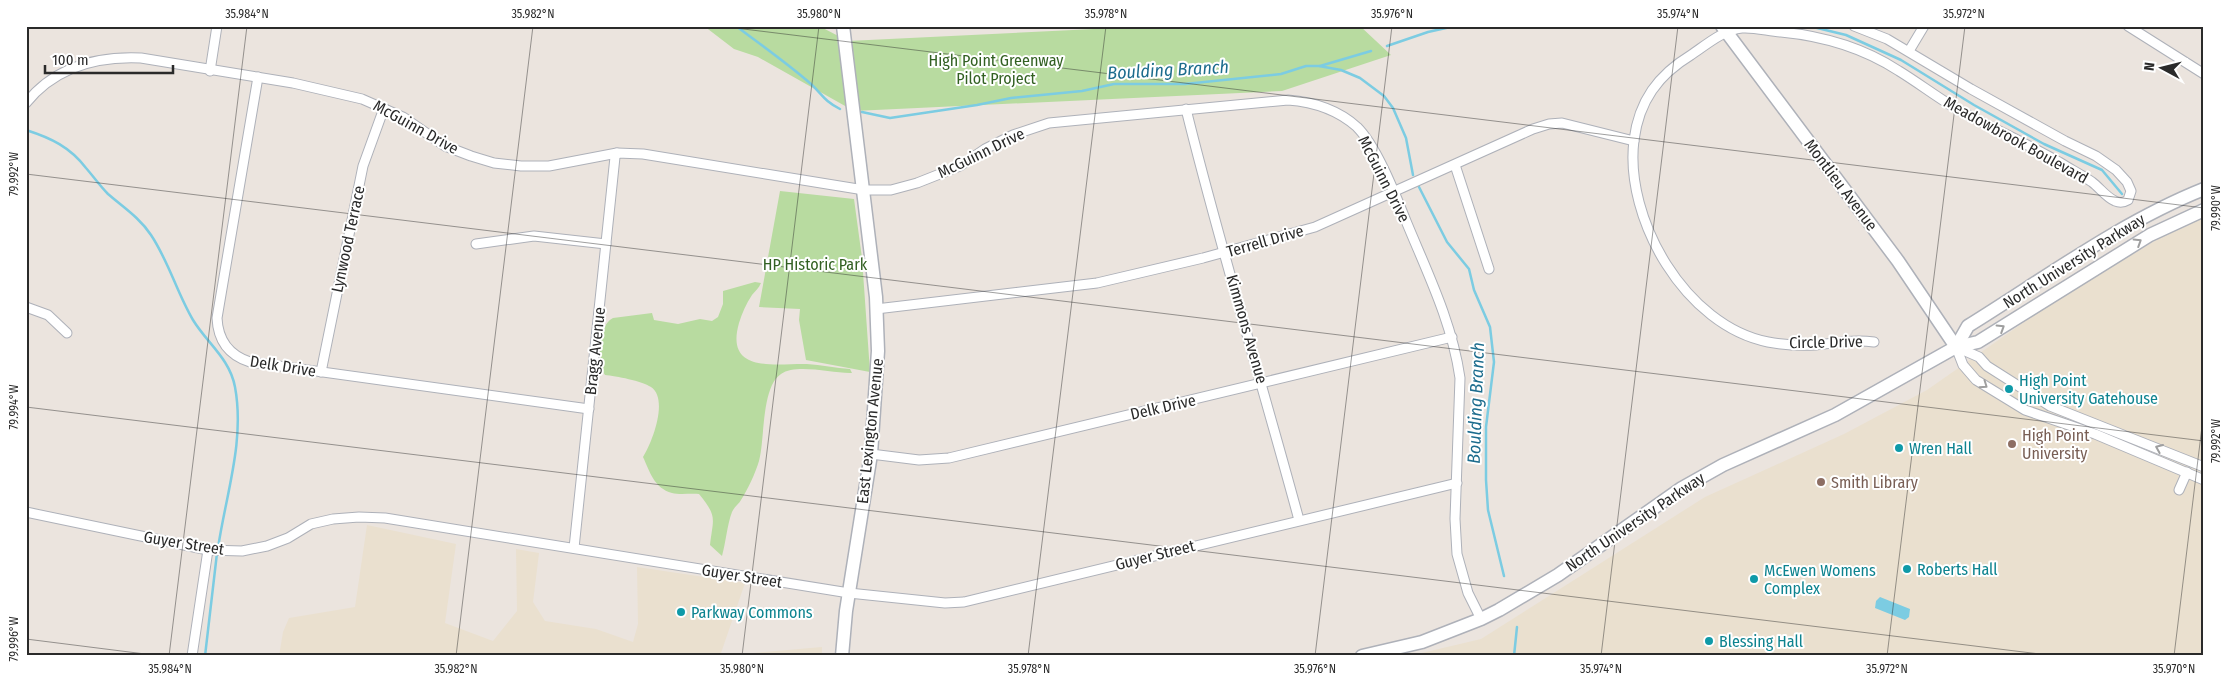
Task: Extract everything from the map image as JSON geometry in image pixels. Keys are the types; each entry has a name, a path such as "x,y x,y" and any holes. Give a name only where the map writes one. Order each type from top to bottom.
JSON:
{"main road":[{"name":"East Lexington Avenue","path":"842,656 849,593 871,454 878,351 876,309 864,190 843,26"},
{"name":"Montlieu Avenue","path":"1724,29 1898,261 1956,347"},
{"name":"North University Parkway","path":"1956,347 1968,326 2133,223 2174,201 2204,189"},
{"name":"North University Parkway","path":"1362,656 1422,642 1481,619 1558,575 1682,488 1723,465 1835,415 1956,347 1978,342 2150,235 2204,210"}],"street":[{"path":"210,71 217,26"},
{"name":"Meadowbrook Boulevard","path":"1724,29 1742,28 1792,33 1819,38 1864,52 1898,70 1950,105 2090,180 2117,202 2128,200 2131,191 2128,182 2106,163 1971,89 1909,51 1873,32 1854,26"},
{"path":"1909,51 1924,26"},
{"path":"2128,26 2204,74"},
{"name":"Circle Drive","path":"1724,29 1671,67 1662,76 1643,107 1634,141 1633,165 1636,188 1650,234 1679,282 1712,315 1732,327 1766,341 1814,345 1860,340 1874,342"},
{"name":"McGuinn Drive","path":"26,103 46,83 63,72 81,64 100,59 120,57 141,58 210,71 258,77 362,99 404,117 445,146 494,162 522,166 549,166 617,154 642,154 864,190 891,190 924,181 960,166 985,149 1013,135 1049,122 1288,100 1309,102 1325,107 1346,118 1366,138 1394,192 1446,317 1457,358 1461,398 1457,483 1457,554 1468,593 1481,619"},
{"name":"Delk Drive","path":"258,77 217,318 217,329 226,347 242,360 589,409"},
{"name":"Lynwood Terrace","path":"321,372 364,166 384,108"},
{"name":"Kimmons Avenue","path":"1186,109 1210,204 1299,520"},
{"name":"Terrell Drive","path":"876,309 1097,283 1224,252 1315,227 1533,129 1549,124 1571,125 1634,141"},
{"name":"Bragg Avenue","path":"574,548 615,157 617,154"},
{"path":"1455,165 1489,269"},
{"path":"476,244 534,236 606,244"},
{"path":"26,307 48,314 67,333"},
{"name":"Delk Drive","path":"871,454 919,460 949,458 1452,337"},
{"path":"1956,347 1979,357 1987,366 2050,406 2204,467"},
{"path":"1956,347 1963,365 1976,380 2025,410 2095,434 2204,480"},
{"path":"2179,490 2187,472"},
{"name":"Guyer Street","path":"26,512 208,550 242,551 267,546 288,538 311,524 333,519 385,518 849,593 945,603 964,602 1457,483"},
{"path":"192,656 208,550"}],"shaded area":[{"name":"High Point University","path":"2204,217 2204,656 1409,656 1481,639 1705,497 1844,434 1927,390 2046,307 2168,233"},
{"path":"367,525 456,544 445,623 493,641 517,611 516,549 539,553 533,602 545,621 596,629 633,642 638,624 637,567 745,583 720,656 279,656 283,632 289,618 355,607"},
{"path":"822,647 822,656 720,656"}],"green space":[{"name":"High Point Greenway Pilot Project","path":"704,26 819,26 848,41 1156,26 1360,26 1391,55 1282,91 854,111 758,57 734,49"},
{"name":"HP Historic Park","path":"780,191 854,199 862,258 870,372 806,360 799,320 800,309 759,307"},
{"path":"755,282 761,283 743,312 736,340 739,351 747,359 757,363 807,364 850,369 852,373 796,369 781,374 775,381 767,402 759,461 746,491 732,512 722,556 710,545 713,523 712,513 699,494 675,494 666,491 653,479 643,457 651,442 657,421 659,401 656,393 651,387 642,383 605,375 602,369 600,345 604,328 613,318 652,313 654,320 678,324 700,319 712,321 718,317 723,304 723,291"}],"water":[{"path":"1880,597 1910,609 1909,617 1905,620 1875,608 1876,601"}],"waterway":[{"name":"Boulding Branch","path":"736,26 793,69 834,106 840,109"},
{"path":"1387,46 1428,32 1455,26"},
{"path":"1809,26 1846,35 1901,60 1974,105 2044,144 2102,170 2122,194"},
{"path":"1320,66 1371,51"},
{"name":"Boulding Branch","path":"862,112 890,118 1011,98 1082,91 1114,84 1185,84 1281,74 1306,66 1319,66 1341,70 1360,78 1384,96 1393,108 1406,138 1413,175"},
{"path":"26,130 44,136 67,149 80,161 102,188 147,229 163,256 193,320 228,368 235,387 238,427 233,468 218,548"},
{"name":"Boulding Branch","path":"1419,187 1447,242 1469,269 1474,290 1490,327 1494,362 1486,427 1486,480 1488,510 1504,576"},
{"path":"205,656 217,553"},
{"name":"Boulding Branch","path":"1514,656 1517,627"}],"place":[{"name":"High Point University Gatehouse","path":"2009,389"},
{"name":"High Point University","path":"2012,444"},
{"name":"Wren Hall","path":"1899,448"},
{"name":"Smith Library","path":"1821,482"},
{"name":"Roberts Hall","path":"1907,569"},
{"name":"McEwen Womens Complex","path":"1754,579"},
{"name":"Parkway Commons","path":"681,612"},
{"name":"Blessing Hall","path":"1709,641"}]}
